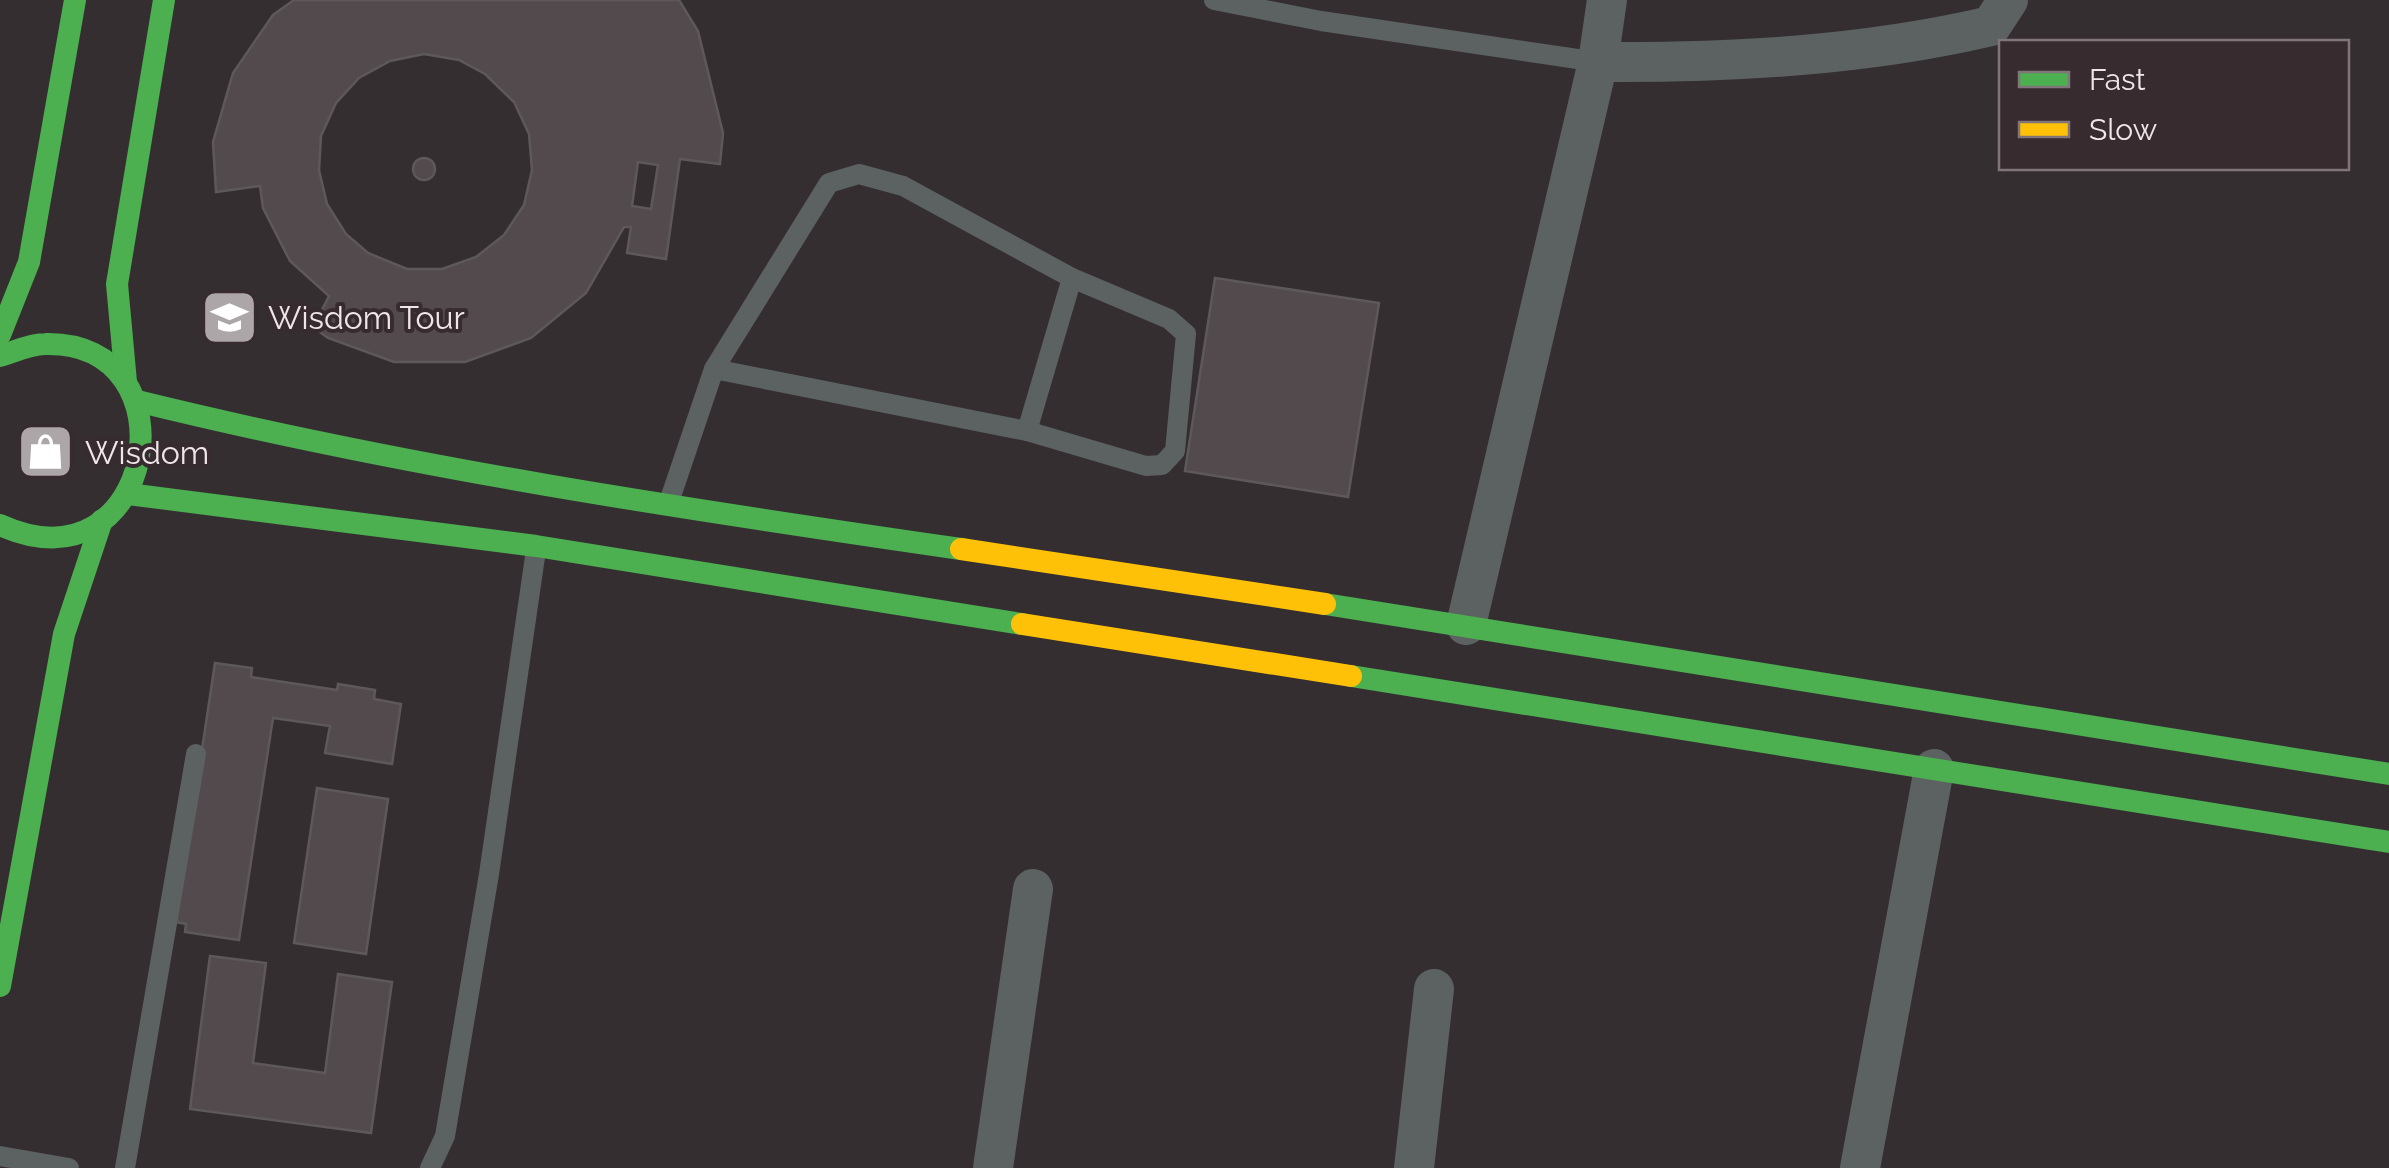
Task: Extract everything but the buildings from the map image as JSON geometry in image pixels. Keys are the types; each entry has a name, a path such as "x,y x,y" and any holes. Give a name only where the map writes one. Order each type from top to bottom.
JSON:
{"street":[{"path":"0,335 28,262 75,0"},
{"path":"0,524 45,538 75,534 102,520 128,494 144,449 131,391 117,284 164,0"},
{"path":"1465,634 1598,62 1607,0"},
{"path":"1598,62 1674,63 1905,46 1990,26 2008,0"},
{"path":"0,356 17,348 47,343 77,347 104,361 131,391 244,430 545,501 668,504 1465,634 2389,774"},
{"path":"128,494 536,546 1457,685 1934,769 2389,842"},
{"path":"536,546 545,501"},
{"path":"0,986 64,634 102,520"},
{"path":"1860,1168 1934,769"},
{"path":"993,1168 1033,889"},
{"path":"1414,1168 1434,989"}],"lane":[{"path":"1214,0 1321,21 1598,62"},
{"path":"668,504 714,369 829,183 859,174 903,186 1072,278 1169,319 1186,334 1175,450 1162,465 1146,466 1027,430 714,369"},
{"path":"1027,430 1072,278"},
{"path":"430,1168 445,1136 452,1098 536,546"},
{"path":"125,1168 196,754"},
{"path":"0,1156 70,1168"}],"traffic: fast":[{"path":"0,335 29,262 75,0"},
{"path":"126,382 117,284 164,0"},
{"path":"0,356 45,344 93,354 124,381 139,418 138,460 123,498 94,526 53,537 0,525"},
{"path":"137,401 444,467 961,549"},
{"path":"128,494 536,546 1022,624"},
{"path":"0,986 64,634 102,520"},
{"path":"1325,604 2389,774"},
{"path":"1351,676 2389,842"}],"traffic: slow":[{"path":"961,549 1325,604"},
{"path":"1022,624 1351,676"}],"place":[{"name":"Wisdom Tour","path":"229,317"},
{"name":"Wisdom","path":"46,452"}]}
